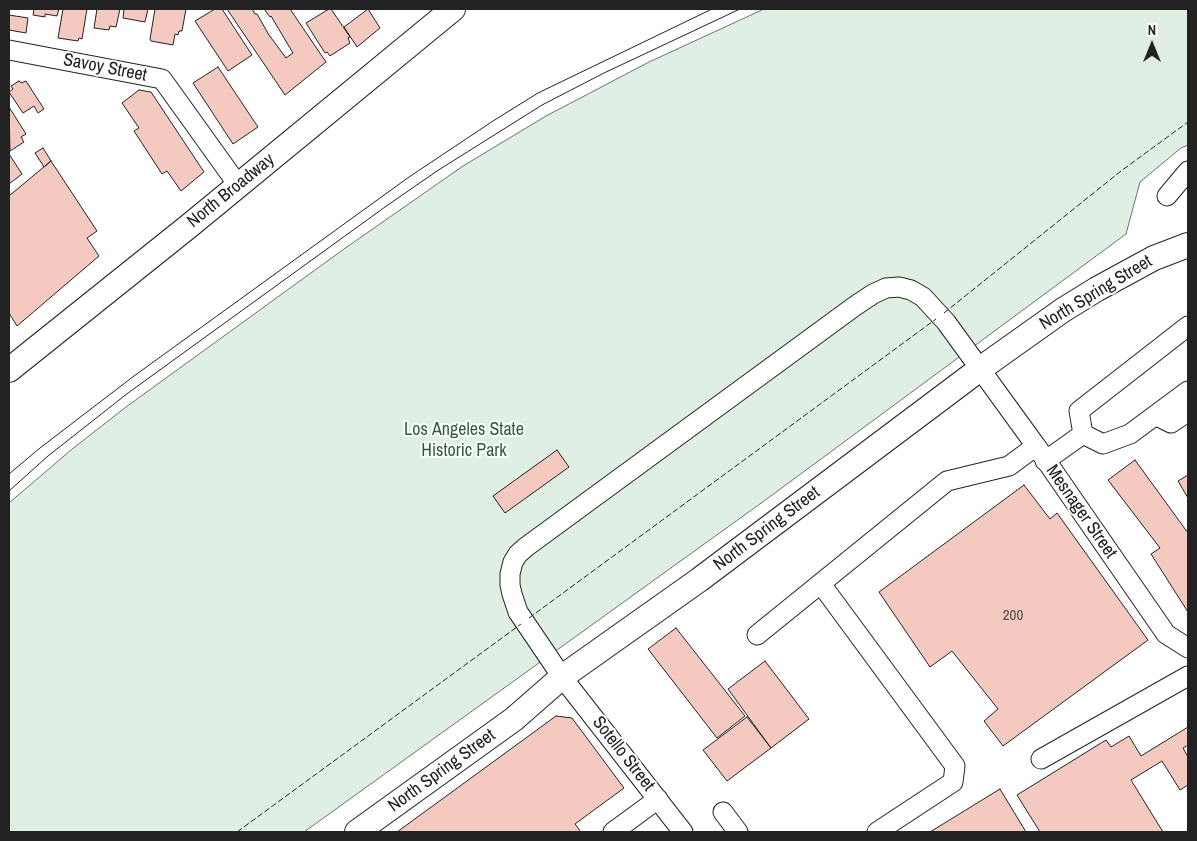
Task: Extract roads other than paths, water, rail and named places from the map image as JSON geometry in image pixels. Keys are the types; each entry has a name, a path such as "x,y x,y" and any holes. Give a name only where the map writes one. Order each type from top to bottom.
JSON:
{"main road":[{"name":"North Broadway","path":"12,361 238,185 452,9"},
{"name":"North Spring Street","path":"363,831 514,719 562,677 699,580 980,369 1063,310 1154,258 1188,245"}],"street":[{"name":"Savoy Street","path":"9,50 162,79 223,161 238,185"},
{"path":"1167,196 1188,172"},
{"name":"Mesnager Street","path":"562,677 518,612 512,594 510,574 513,562 518,554 855,306 886,288 911,290 923,297 946,322 1166,634 1188,648"},
{"path":"1083,434 1079,411 1188,326"},
{"path":"1083,434 1103,444 1130,434 1157,416 1188,391"},
{"path":"1157,416 1171,423 1186,413"},
{"path":"757,635 947,481 1009,466 1083,434"},
{"path":"821,584 955,766 953,782 876,832"},
{"path":"1041,759 1188,676"},
{"name":"Sotello Street","path":"562,677 683,832"},
{"path":"613,832 658,799"},
{"path":"723,812 738,832"}],"tram line":[{"path":"9,474 134,376 409,177 493,121 538,93 712,9"},
{"path":"9,491 48,456 128,393 437,171 542,105 604,73 740,9"}],"park label":[{"name":"Los Angeles State Historic Park","path":"464,440"}]}
